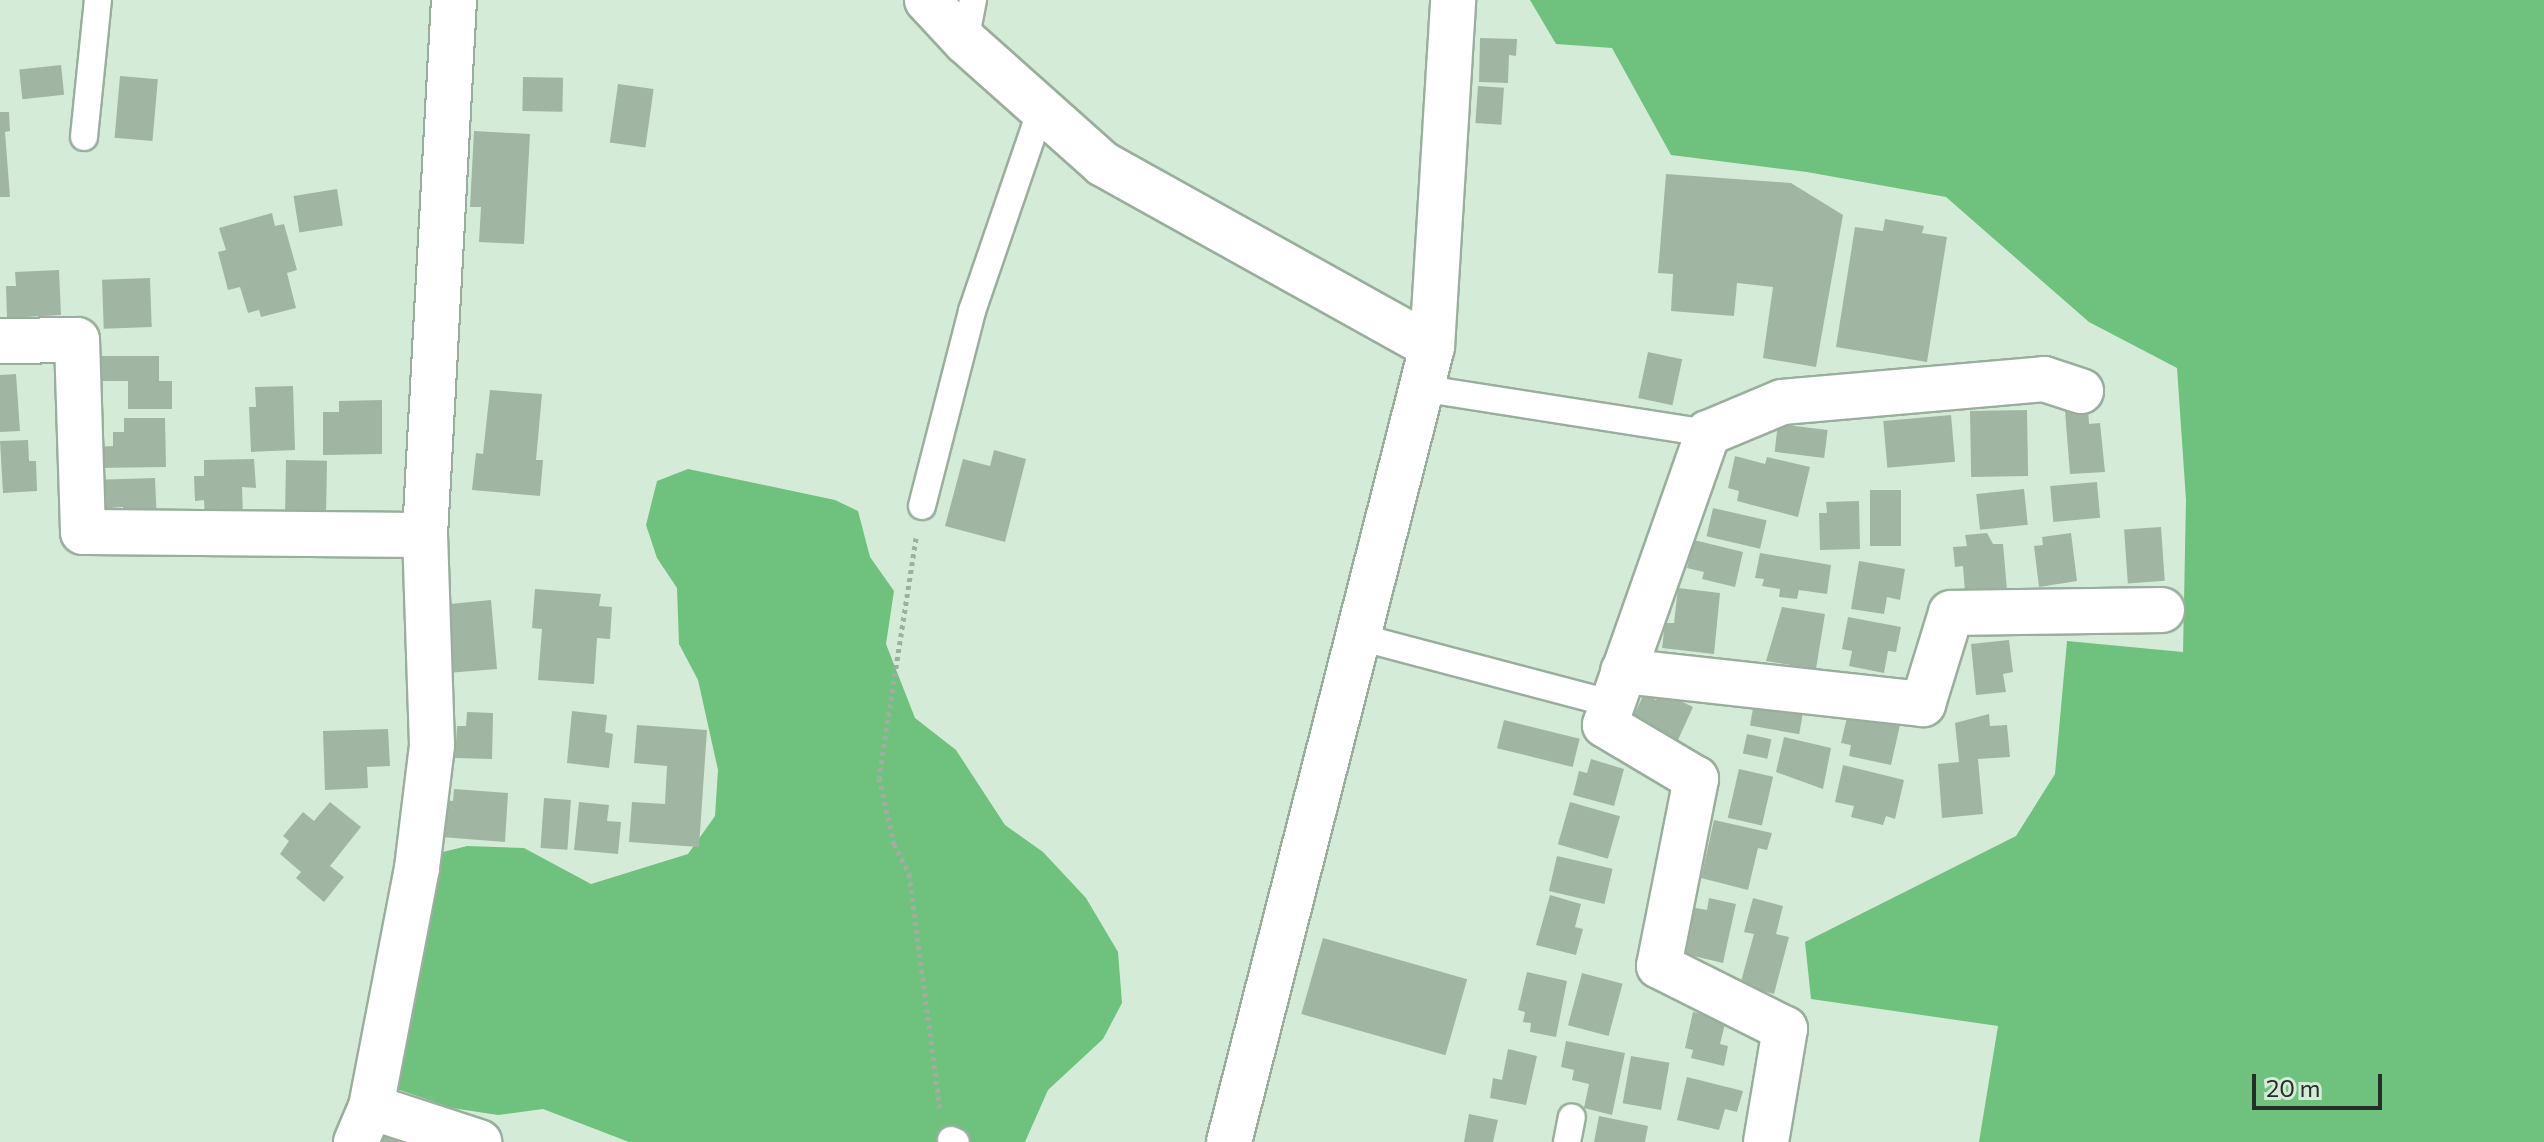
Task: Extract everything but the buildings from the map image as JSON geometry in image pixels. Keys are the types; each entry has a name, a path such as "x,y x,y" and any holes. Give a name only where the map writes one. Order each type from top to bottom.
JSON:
{"street":[{"path":"454,0 425,535 432,745 417,868 364,1124 479,1142"},
{"path":"927,0 969,20 1042,107 1103,164 1432,347"},
{"path":"1229,1142 1432,347 1453,0"},
{"path":"0,341 77,340 83,532 425,535"},
{"path":"1766,1142 1785,1029 1659,966 1696,779 1605,725 1708,433 1782,402 2044,379 2081,391"},
{"path":"1618,688 1923,704 1951,613 2162,610"}],"lane":[{"path":"84,137 98,0"},
{"path":"922,506 972,311 1042,107"},
{"path":"1420,388 1708,433"},
{"path":"1359,637 1618,688"}],"path":[{"path":"922,506 879,778 894,844 909,874 936,1098 953,1141"}],"green space":[{"path":"1530,0 2544,0 2544,1142 1979,1142 1998,1026 1811,999 1805,942 2016,836 2055,774 2067,641 2183,652 2186,500 2177,368 2089,322 1946,197 1807,172 1671,155 1612,48 1556,44"},
{"path":"688,469 835,500 858,511 870,557 894,591 886,644 915,718 956,750 1005,825 1043,852 1086,898 1118,952 1122,1003 1103,1039 1048,1090 1025,1142 629,1142 543,1109 498,1115 452,1108 397,1089 428,872 443,852 467,846 524,848 591,884 688,854 715,816 718,770 698,680 679,644 677,588 657,558 646,525 657,481"}]}
